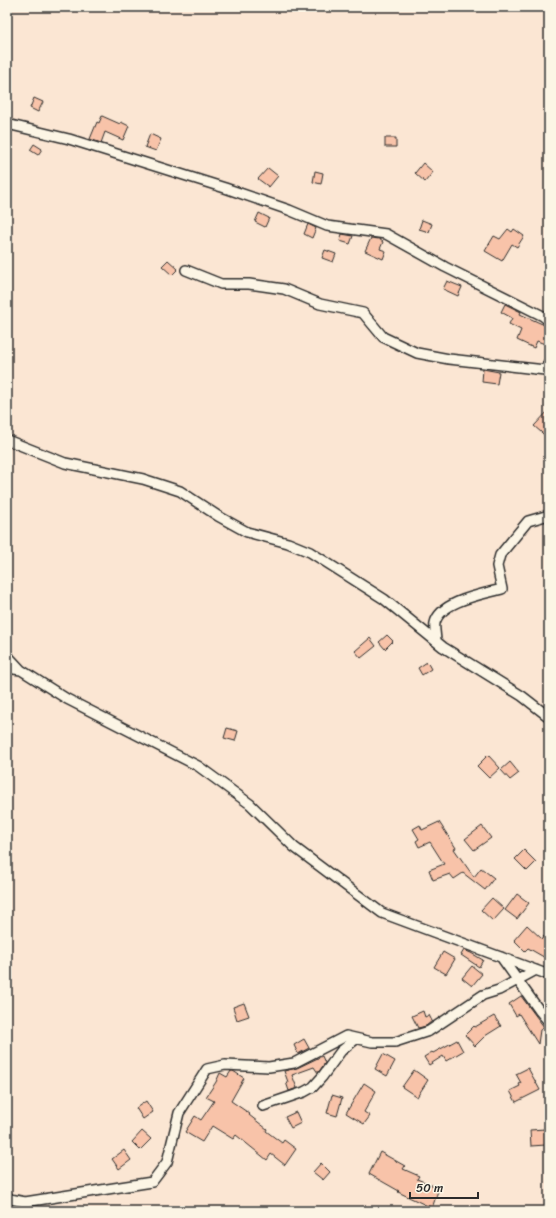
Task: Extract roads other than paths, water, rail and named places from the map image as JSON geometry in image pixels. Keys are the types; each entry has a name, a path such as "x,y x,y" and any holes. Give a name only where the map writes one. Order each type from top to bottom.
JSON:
{"street":[{"path":"7,124 69,139 225,188 289,210 327,226 386,234 445,267 544,316 549,321"},
{"path":"186,270 221,284 249,284 284,289 320,304 363,313 383,336 417,353 449,359 545,370 549,362"},
{"path":"7,440 65,463 143,479 180,491 218,516 247,532 310,552 384,599 436,641 522,696 549,717"},
{"path":"436,641 435,622 440,612 460,600 502,589 497,566 500,555 528,521 549,515"},
{"path":"7,655 21,670 67,699 198,766 250,804 294,847 382,913 549,975"},
{"path":"7,668 21,670"},
{"path":"501,958 549,1022"},
{"path":"7,1196 10,1199 25,1202 152,1182 167,1162 179,1113 207,1070 225,1065 269,1067 294,1063 346,1036 372,1042 395,1042 429,1031 483,995 499,990 536,970"},
{"path":"263,1106 304,1092 313,1087 341,1051 356,1038"}]}
